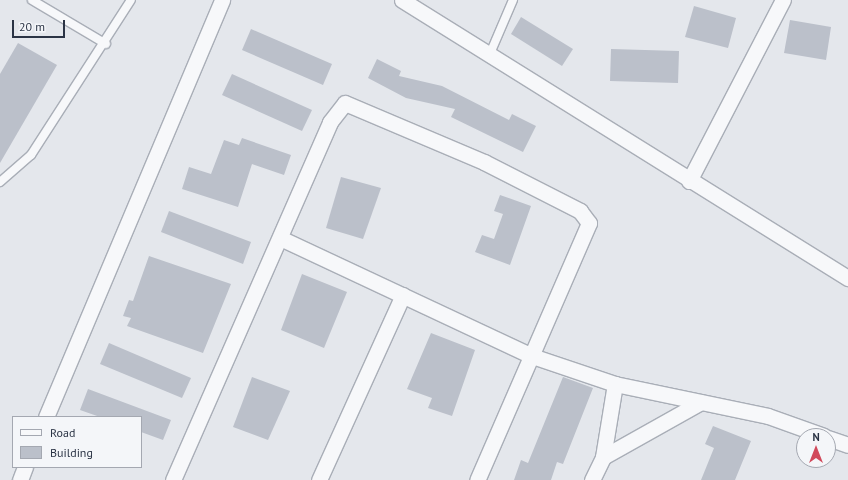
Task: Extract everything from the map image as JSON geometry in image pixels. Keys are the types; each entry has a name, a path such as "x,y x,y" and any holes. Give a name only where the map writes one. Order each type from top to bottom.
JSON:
{"street":[{"path":"46,416 222,0"},
{"path":"402,0 488,57 848,278"},
{"path":"689,181 783,0"},
{"path":"173,480 330,122 345,103 484,162 580,211 590,223 477,480"},
{"path":"280,238 532,356 615,384 768,416 802,428"},
{"path":"319,480 403,295"},
{"path":"592,480 602,457 615,384"},
{"path":"602,457 701,402"},
{"path":"836,441 848,445"},
{"path":"20,480 25,468"}],"lane":[{"path":"32,0 106,44"},
{"path":"0,182 31,155 106,44 131,0"},
{"path":"488,57 513,0"}],"building":[{"path":"694,6 736,18 728,48 685,37"},
{"path":"521,17 573,49 562,66 511,34"},
{"path":"790,20 831,27 826,60 784,53"},
{"path":"251,29 332,64 323,85 242,50"},
{"path":"18,43 57,65 0,163 0,74"},
{"path":"611,49 679,51 678,83 610,81"},
{"path":"377,59 401,71 399,76 442,86 509,120 512,114 536,126 523,152 451,117 455,109 406,98 368,78"},
{"path":"232,74 312,110 302,131 222,95"},
{"path":"242,138 291,155 284,175 252,164 238,207 182,189 189,167 211,174 224,140 239,145"},
{"path":"341,177 381,188 363,239 326,228"},
{"path":"500,195 531,206 510,265 475,252 482,235 494,239 503,214 494,211"},
{"path":"169,211 251,242 243,264 161,232"},
{"path":"149,256 231,284 203,353 127,326 131,318 123,316 129,300 133,301"},
{"path":"302,274 347,292 324,348 281,330"},
{"path":"431,333 475,350 452,416 428,408 432,398 407,389"},
{"path":"109,343 191,378 182,398 100,364"},
{"path":"252,377 290,391 268,440 233,427"},
{"path":"563,377 593,388 563,464 557,462 551,480 514,480 521,460 528,463"},
{"path":"88,389 171,420 163,440 142,432 142,416 97,416 80,410"},
{"path":"713,426 751,441 735,480 701,480 714,448 705,444"}]}
